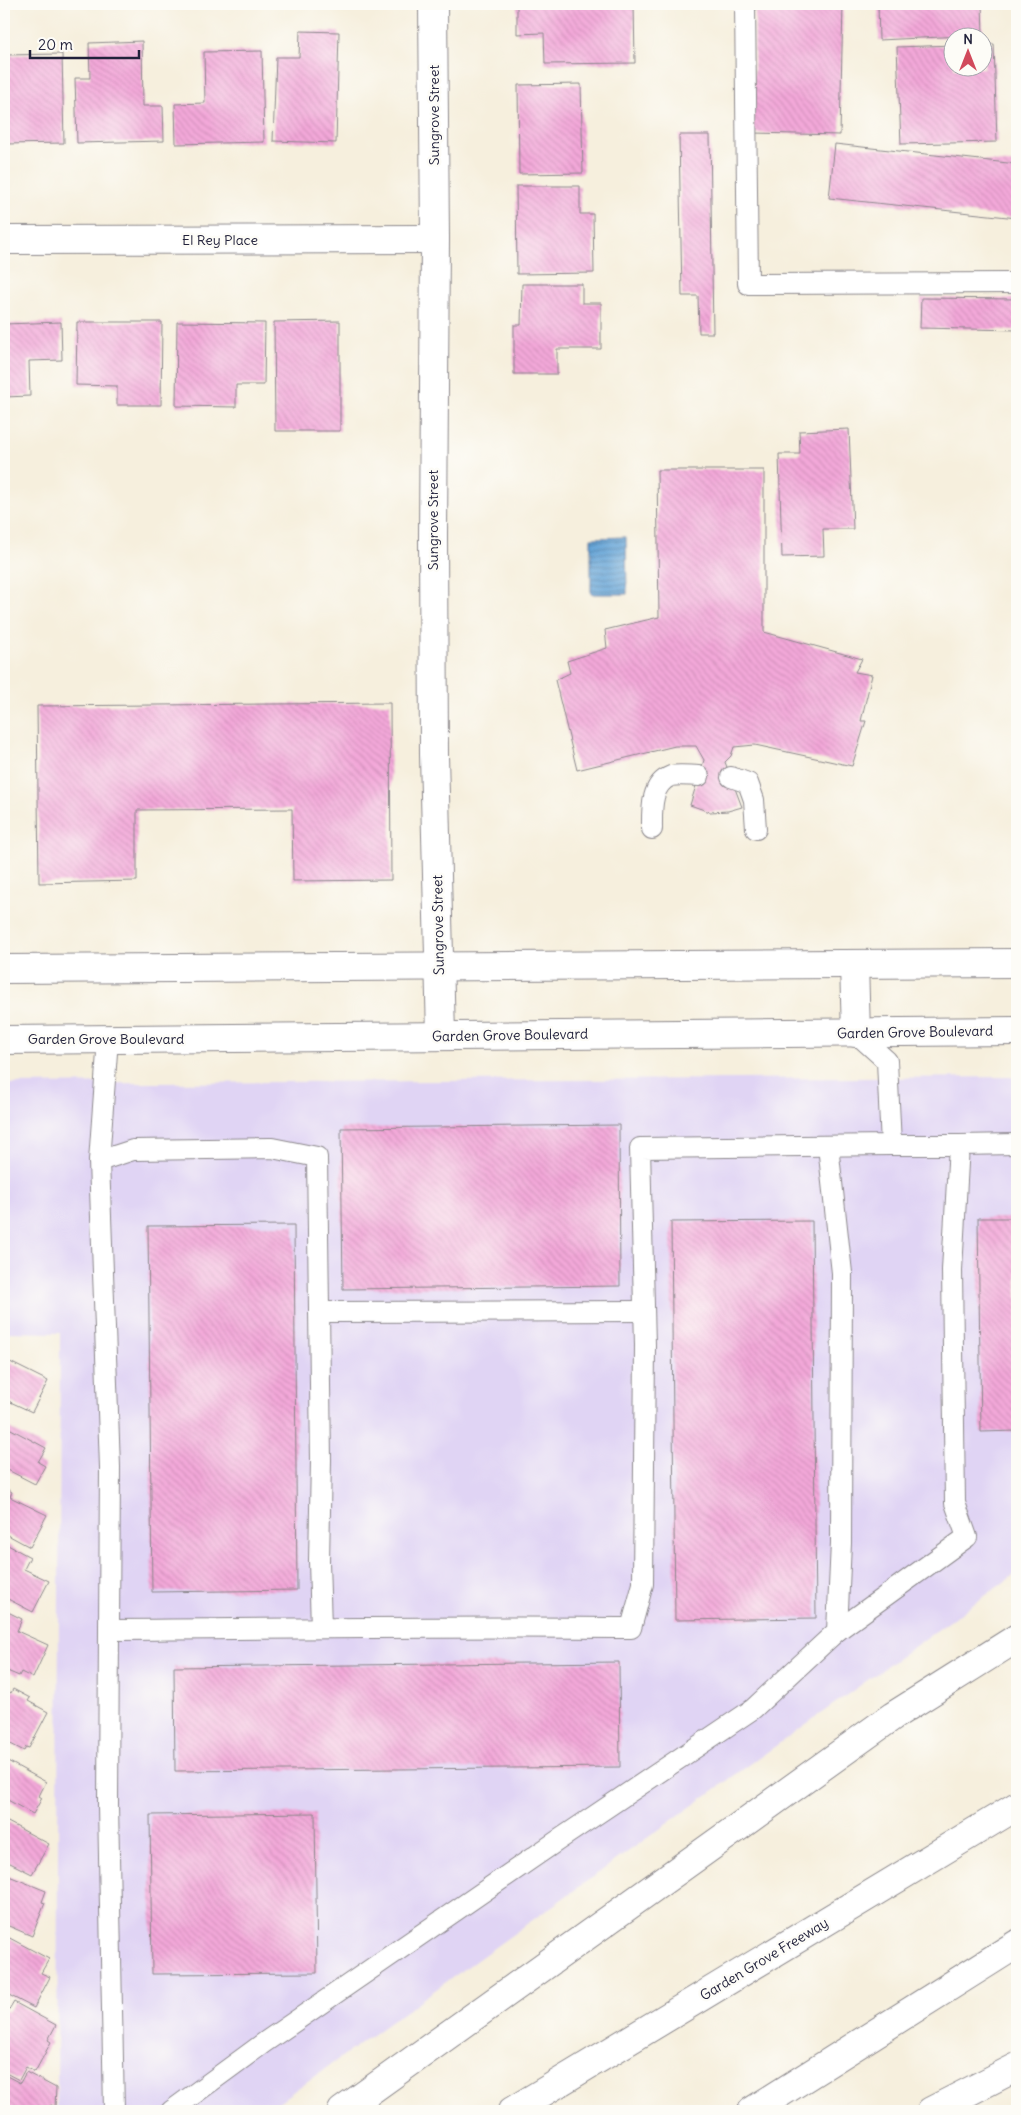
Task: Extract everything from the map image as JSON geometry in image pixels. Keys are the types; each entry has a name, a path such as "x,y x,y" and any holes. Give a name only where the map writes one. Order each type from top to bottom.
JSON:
{"main road":[{"name":"Sungrove Street","path":"434,4 434,755 441,1036"},
{"name":"El Rey Place","path":"4,240 435,239"},
{"path":"4,969 1017,963"},
{"path":"854,964 856,1033"},
{"name":"Garden Grove Boulevard","path":"4,1040 1017,1031"},
{"path":"342,2111 893,1716 1017,1638"},
{"name":"Garden Grove Freeway","path":"512,2111 1017,1806"},
{"path":"752,2111 1017,1944"},
{"path":"931,2111 1017,2066"}],"lane":[{"path":"746,4 748,284 1017,284"},
{"path":"652,829 653,801 660,783 672,776 699,776"},
{"path":"731,776 748,783 754,800 756,829"},
{"path":"856,1033 887,1061 891,1145"},
{"path":"108,1039 100,1161 110,1467 108,1805 114,2111"},
{"path":"109,1630 490,1626 631,1628 643,1584 644,1311 640,1148 1017,1144"},
{"path":"171,2111 273,2036 557,1840 753,1708 837,1631 967,1537 955,1503 952,1270 959,1145"},
{"path":"828,1146 842,1272 841,1543 837,1631"},
{"path":"100,1161 133,1150 272,1148 317,1157 321,1460 319,1561 322,1628"},
{"path":"319,1312 644,1311"}],"shaded area":[{"path":"1017,1077 1017,1573 266,2111 57,2111 60,1333 4,1332 4,1084"}],"water":[{"path":"626,537 627,594 591,594 591,538"}],"building":[{"path":"517,4 634,4 635,63 545,64 544,33 517,34"},
{"path":"755,4 843,4 840,135 753,133"},
{"path":"878,4 982,4 983,28 944,28 944,37 879,40"},
{"path":"300,31 339,32 336,143 273,141 276,57 299,57"},
{"path":"142,41 143,106 163,106 164,141 77,143 75,78 90,78 89,43"},
{"path":"994,44 997,142 901,144 897,47 944,45 944,78 994,78"},
{"path":"262,51 264,142 176,144 175,104 205,103 204,52"},
{"path":"62,54 64,143 4,144 5,55"},
{"path":"581,84 583,173 519,174 518,85"},
{"path":"679,135 710,135 713,333 699,333 698,296 682,296"},
{"path":"835,144 1017,164 1017,218 829,198"},
{"path":"516,186 580,186 580,214 593,214 594,273 517,274"},
{"path":"522,284 582,284 582,303 601,303 601,349 557,349 557,374 514,374 514,325 521,325"},
{"path":"921,298 1017,299 1017,330 920,328"},
{"path":"340,321 340,431 275,431 274,322"},
{"path":"61,322 62,360 29,361 30,396 4,397 4,324"},
{"path":"77,322 162,322 161,405 117,405 117,386 76,385"},
{"path":"177,322 265,323 264,385 236,385 236,407 176,406"},
{"path":"849,429 853,529 823,529 824,556 782,557 779,454 800,454 799,431"},
{"path":"657,470 764,470 764,632 862,659 855,672 872,675 861,721 866,721 852,766 755,745 734,747 731,756 725,762 742,807 728,811 710,812 690,805 704,760 696,746 675,746 577,770 555,680 570,673 567,661 607,648 605,630 659,617"},
{"path":"390,703 391,880 293,881 292,809 137,810 137,881 39,883 37,706"},
{"path":"619,1125 620,1286 343,1289 341,1128"},
{"path":"978,1218 1017,1218 1017,1431 981,1432"},
{"path":"812,1221 816,1618 675,1620 671,1222"},
{"path":"294,1225 297,1590 152,1592 148,1226"},
{"path":"6,1360 48,1381 32,1412 4,1399 4,1363"},
{"path":"4,1428 7,1430 9,1428 46,1448 38,1462 45,1466 35,1484 4,1468"},
{"path":"4,1487 12,1492 10,1497 47,1515 30,1547 6,1534 4,1538"},
{"path":"6,1544 30,1557 24,1569 49,1581 33,1612 4,1597 4,1549"},
{"path":"4,1610 22,1619 17,1631 48,1645 33,1678 21,1672 19,1676 5,1670 4,1674"},
{"path":"619,1662 620,1767 175,1771 174,1667"},
{"path":"4,1689 11,1693 13,1689 30,1698 28,1701 48,1712 29,1748 26,1747 24,1751 5,1741 8,1737 4,1735"},
{"path":"4,1759 46,1782 39,1796 42,1798 33,1814 4,1798"},
{"path":"315,1813 317,1973 152,1974 150,1815"},
{"path":"4,1820 49,1844 32,1874 6,1861 4,1865"},
{"path":"4,1874 46,1891 42,1902 45,1903 32,1936 4,1924"},
{"path":"4,1935 49,1959 41,1973 50,1977 34,2008 7,1994 4,2000"},
{"path":"14,2002 56,2025 48,2040 51,2042 35,2072 26,2067 19,2080 4,2072 4,2010 8,2012"},
{"path":"26,2072 56,2088 55,2107 51,2105 47,2111 4,2111 5,2075 20,2083"}]}
